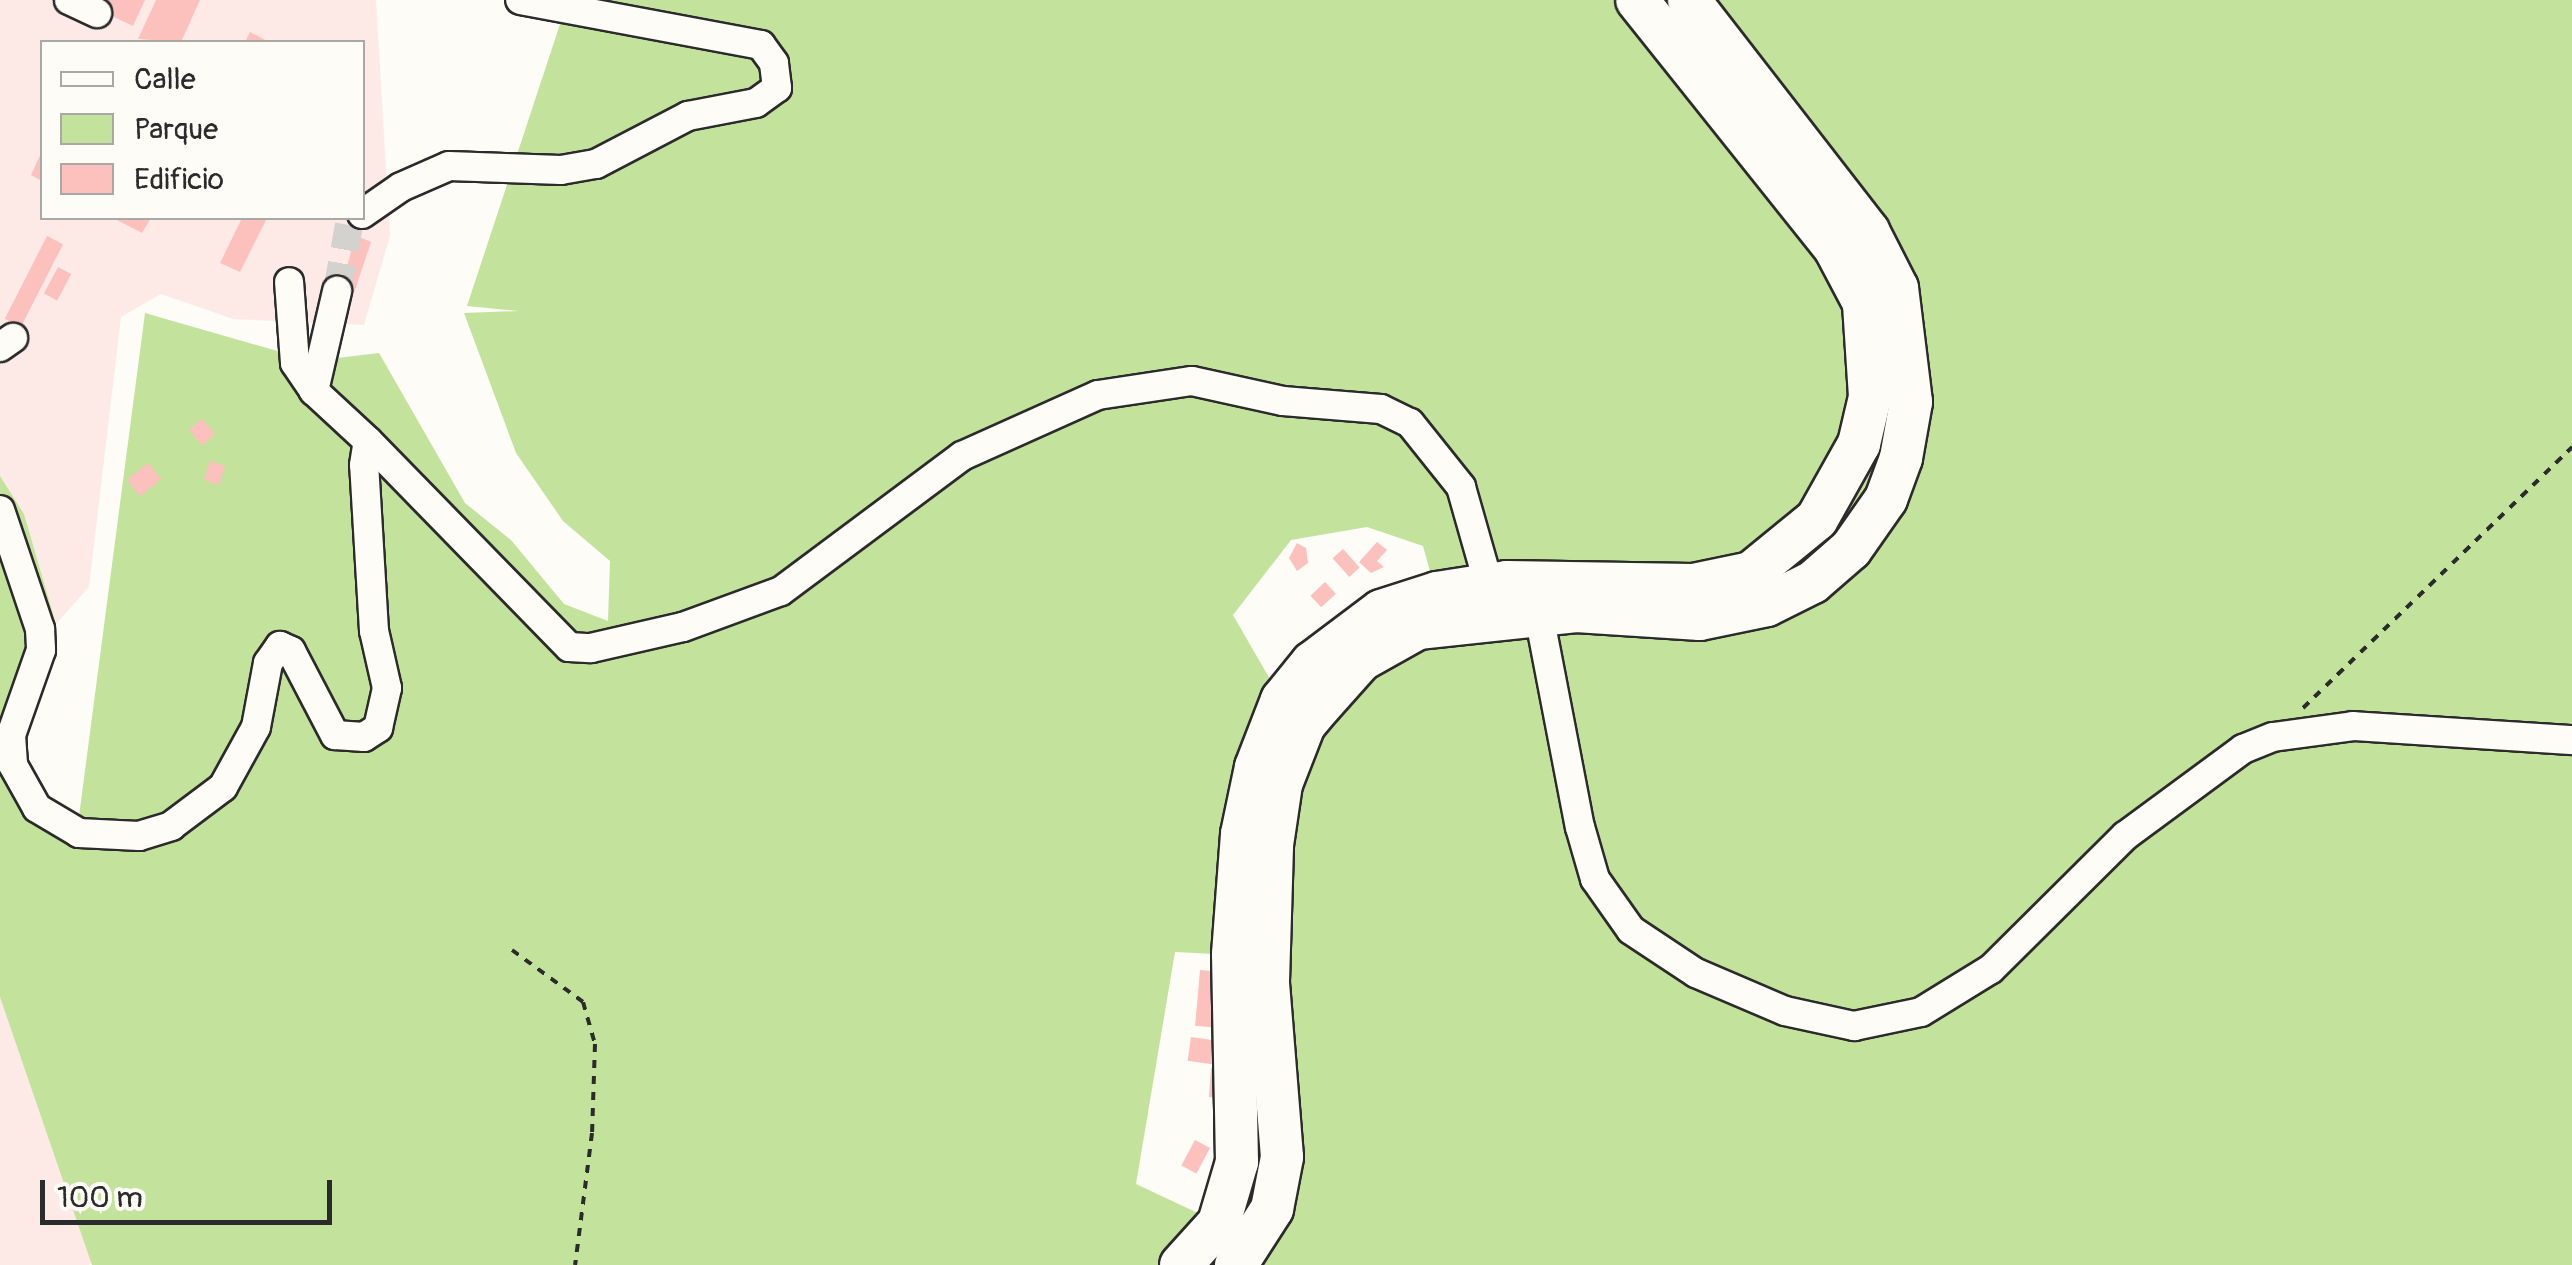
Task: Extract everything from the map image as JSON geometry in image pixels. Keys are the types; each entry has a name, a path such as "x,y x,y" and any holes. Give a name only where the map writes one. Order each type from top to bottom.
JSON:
{"highway":[{"path":"1181,1265 1219,1223 1237,1162 1235,896 1256,767 1282,700 1342,635 1381,612 1489,585 1692,585 1751,572 1817,519 1859,444 1870,397 1864,303 1836,248 1636,0"},
{"path":"1236,1265 1272,1209 1282,1157 1268,919 1281,784 1304,725 1362,660 1387,642 1442,624 1539,614 1700,620 1767,605 1813,582 1851,549 1886,499 1901,458 1912,402 1897,288 1868,231 1689,0"}],"street":[{"path":"69,0 97,13"},
{"path":"365,212 401,186 448,166 561,170 596,164 688,116 756,103 776,88 774,63 761,44 520,0"},
{"path":"289,282 295,363 314,391 569,647 591,648 683,627 781,592 962,456 1098,395 1192,381 1283,401 1381,409 1410,423 1461,488 1489,585"},
{"path":"314,391 336,291"},
{"path":"0,510 40,630 41,650 11,735 23,794 79,833 138,836 171,826 223,788 256,727 268,663 280,646 292,650 335,735 364,737 378,728 387,688 374,631 364,476 368,441"},
{"path":"1539,614 1584,844 1595,879 1631,930 1696,973 1786,1010 1854,1026 1921,1012 1990,968 2125,836 2243,749 2274,737 2353,726 2572,740"}],"path":[{"path":"2274,737 2572,446"},
{"path":"512,950 583,1002 595,1044 592,1133 574,1265"}],"shaded area":[{"path":"0,0 376,0 390,236 364,325 233,319 161,294 121,317 89,587 56,624 24,514 0,482"},
{"path":"0,997 95,1258 89,1265 0,1265"}],"green space":[{"path":"568,0 2572,0 2572,1265 92,1265 0,997 0,476 24,514 56,624 29,715 27,763 43,798 78,824 145,313 312,361 379,353 465,503 511,540 564,604 608,621 610,561 563,521 516,453 464,313 519,311 467,306","holes":["1367,527 1423,546 1437,597 1282,700 1233,615 1291,540","1175,952 1233,955 1219,1223 1136,1184"]}],"building":[{"path":"104,0 145,0 133,26 99,10"},
{"path":"156,0 200,0 182,40 138,39"},
{"path":"250,32 265,40 246,40"},
{"path":"40,155 40,180 31,175"},
{"path":"117,220 150,220 142,233"},
{"path":"241,220 266,220 240,272 220,263"},
{"path":"355,235 371,242 354,293 343,284"},
{"path":"47,236 63,244 21,327 5,319"},
{"path":"58,267 71,274 57,301 44,293"},
{"path":"202,419 215,434 202,445 189,430"},
{"path":"210,461 225,466 219,485 204,480"},
{"path":"148,463 161,479 140,496 127,480"},
{"path":"1377,542 1387,550 1377,561 1384,567 1371,573 1359,562"},
{"path":"1297,543 1306,548 1308,563 1297,571 1289,558"},
{"path":"1343,549 1360,568 1349,577 1333,558"},
{"path":"1325,582 1336,594 1321,607 1310,596"},
{"path":"1200,970 1222,972 1217,1028 1195,1026"},
{"path":"1191,1037 1219,1041 1215,1065 1188,1061"},
{"path":"1211,1068 1227,1069 1225,1098 1209,1097"},
{"path":"1195,1140 1210,1148 1196,1174 1181,1166"}],"tunnel":[{"path":"337,291 349,225"}]}
